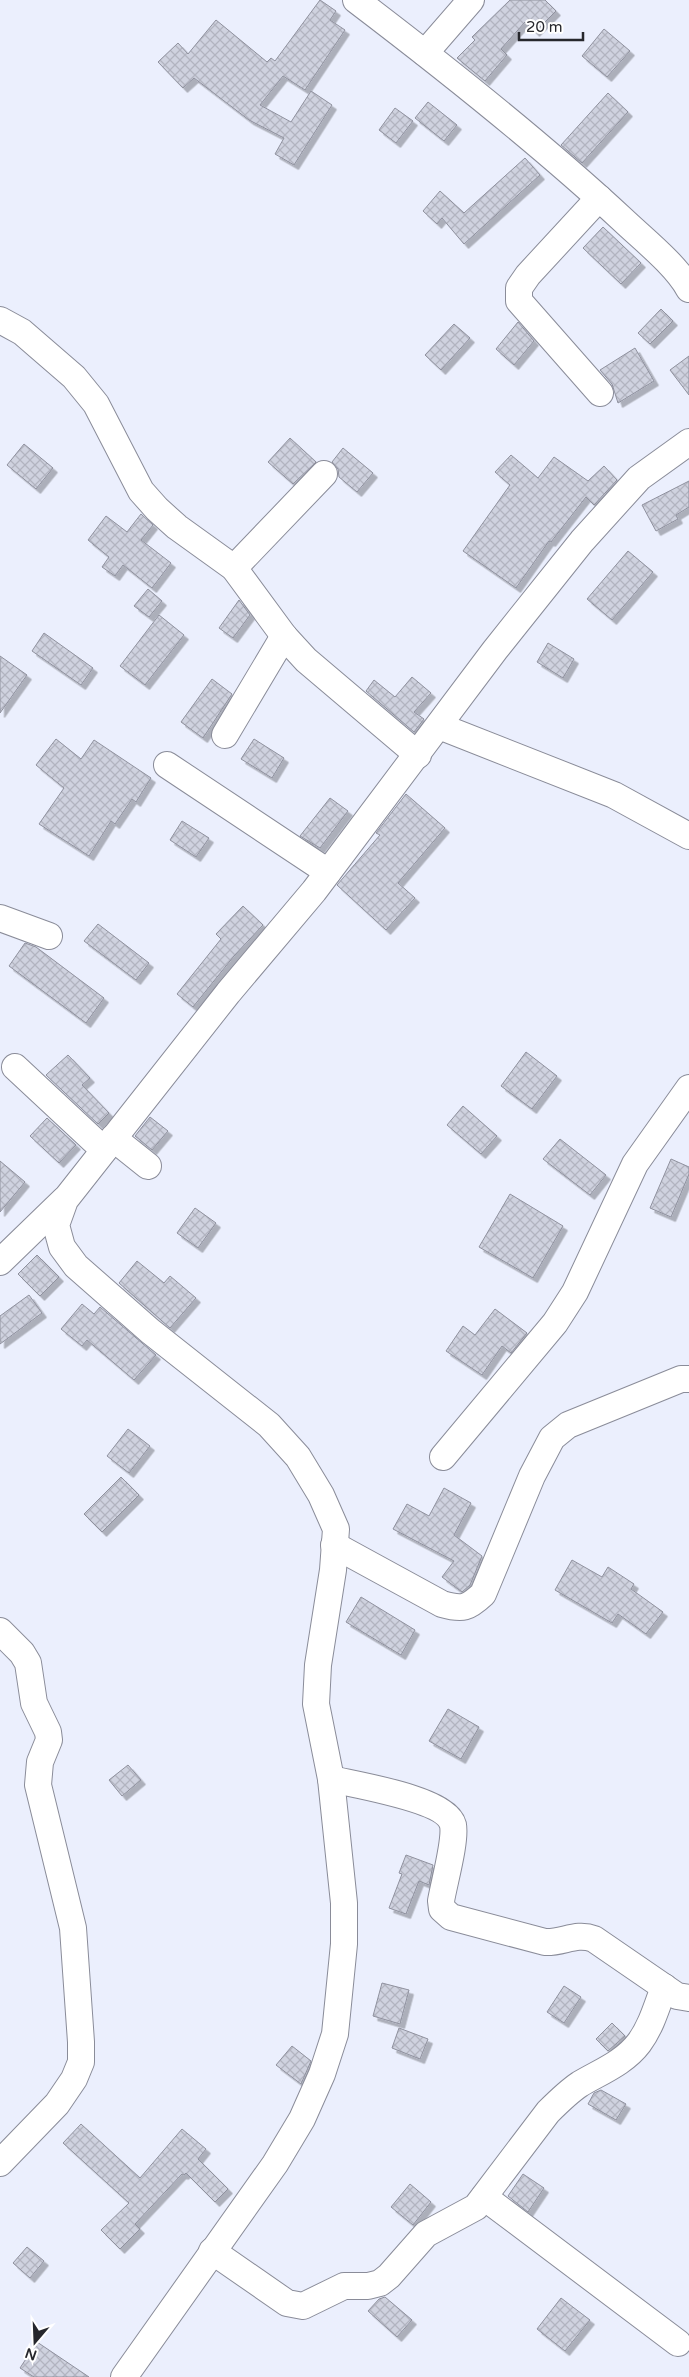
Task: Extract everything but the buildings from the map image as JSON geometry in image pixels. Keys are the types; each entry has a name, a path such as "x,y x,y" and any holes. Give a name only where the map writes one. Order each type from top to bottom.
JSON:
{"street":[{"path":"356,0 425,53 599,198 669,264 689,289"},
{"path":"425,53 471,0"},
{"path":"599,198 528,275 519,288 519,301 600,392"},
{"path":"0,320 22,332 74,377 96,404 141,491 157,509 177,527 234,568 284,636 306,660 418,755"},
{"path":"0,1262 65,1200 228,993 328,872 418,755 495,650 582,542 639,478 679,447 689,442"},
{"path":"234,568 324,474"},
{"path":"225,735 284,636"},
{"path":"439,726 614,795 689,836"},
{"path":"167,765 328,872"},
{"path":"0,918 49,936"},
{"path":"15,1067 108,1144 148,1166"},
{"path":"442,1457 534,1351 560,1316 575,1292 635,1164 689,1088"},
{"path":"65,1200 56,1225 62,1247 76,1266 150,1330 269,1425 298,1457 320,1495 336,1529 318,1666 316,1704 331,1779 344,1903 344,1944 335,2034 322,2074 302,2119 275,2164 124,2377"},
{"path":"334,1545 442,1604 456,1608 470,1606 484,1594 532,1476 552,1438 568,1425 681,1379 689,1379"},
{"path":"0,1630 22,1653 28,1663 34,1703 48,1732 48,1740 40,1762 38,1785 73,1928 82,2042 81,2062 74,2079 57,2104 0,2164"},
{"path":"331,1779 424,1802 443,1812 452,1824 453,1837 441,1901 442,1909 450,1917 545,1942 554,1942 584,1935 594,1939 677,1996 689,1998"},
{"path":"212,2251 287,2303 304,2306 344,2286 368,2286 380,2283 426,2234 476,2207 548,2112 562,2098 578,2086 613,2066 639,2044 648,2028 664,1987"},
{"path":"484,2197 678,2343"}]}
